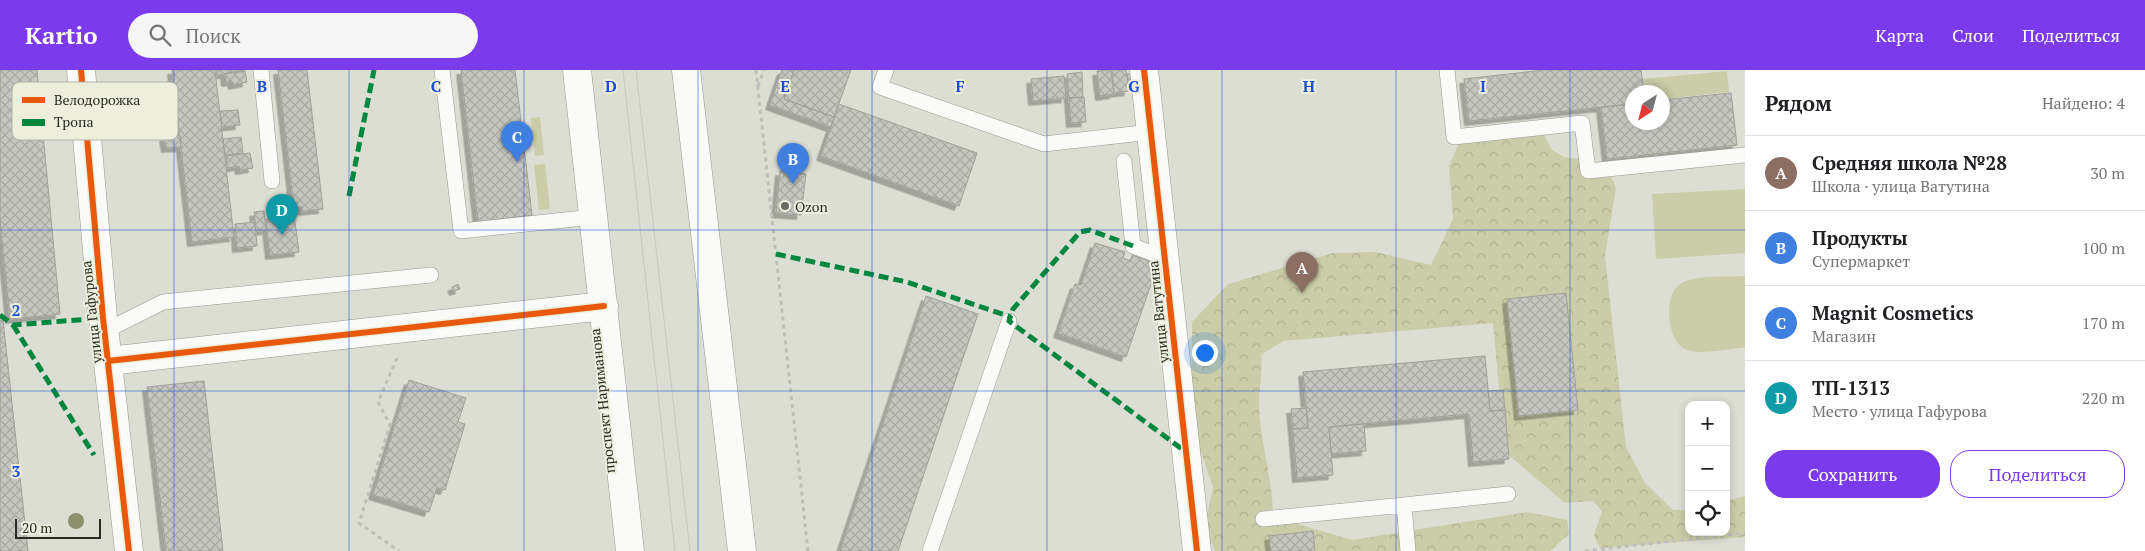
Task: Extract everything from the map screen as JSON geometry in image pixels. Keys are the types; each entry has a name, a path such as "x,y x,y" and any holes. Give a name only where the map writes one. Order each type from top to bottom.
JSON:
{"street":[{"name":"проспект Нариманова","path":"577,70 630,551"},
{"path":"686,70 742,551"},
{"name":"улица Ватутина","path":"1144,70 1197,551"},
{"name":"улица Гафурова","path":"87,140 108,361 129,551"},
{"path":"108,361 604,306"}],"lane":[{"path":"261,70 272,181"},
{"path":"442,70 461,231 593,217"},
{"path":"886,70 880,87 1044,144 1151,132"},
{"path":"1447,70 1454,137 1582,123 1588,171 1745,155"},
{"path":"1124,161 1133,246 1165,258"},
{"path":"105,331 164,302 431,275"},
{"path":"930,551 1009,321"},
{"path":"1262,518 1508,494"},
{"path":"1404,505 1408,551"}],"path":[{"path":"756,70 808,551"},
{"path":"758,88 764,70"},
{"path":"399,551 360,523 390,425 378,402 410,328"},
{"path":"1585,551 1745,533"}],"green space":[{"path":"1727,71 1729,92 1670,98 1670,85 1644,85 1643,79"},
{"path":"540,117 544,155 535,156 531,118"},
{"path":"1539,125 1552,150 1564,157 1590,161 1611,176 1616,188 1605,256 1626,447 1645,483 1673,510 1685,510 1685,536 1730,536 1730,500 1745,496 1745,537 1600,548 1594,535 1602,511 1593,501 1565,503 1505,452 1493,323 1283,341 1261,355 1260,419 1271,488 1273,517 1352,540 1527,512 1567,520 1569,534 1550,551 1215,551 1205,526 1213,487 1192,426 1192,322 1228,284 1333,253 1375,252 1431,265 1453,219 1449,166 1459,143"},
{"path":"545,164 550,209 539,210 534,165"},
{"path":"1745,189 1745,253 1656,259 1652,194"},
{"path":"1745,276 1745,347 1700,352 1687,350 1680,345 1671,328 1669,317 1672,295 1676,287 1683,282 1697,278"}],"building":[{"path":"0,70 37,70 38,82 12,82 12,140 44,140 60,314 10,319 0,220"},
{"path":"172,70 215,70 234,237 192,242 178,122 178,82 173,82"},
{"path":"216,70 245,70 217,75"},
{"path":"278,70 307,70 323,209 303,211 302,207 294,208"},
{"path":"461,70 515,70 532,215 478,222"},
{"path":"782,70 794,70 784,99 834,117 831,127 770,105"},
{"path":"794,70 851,70 834,117 784,99"},
{"path":"1111,70 1114,94 1100,96 1097,71"},
{"path":"1112,70 1126,70 1129,91 1114,93"},
{"path":"1544,70 1641,70 1643,85 1625,85 1625,105 1469,121 1464,79"},
{"path":"245,71 247,82 233,85 232,81 226,82 225,74"},
{"path":"1082,72 1083,97 1069,98 1067,74"},
{"path":"1137,73 1138,85 1129,86 1127,74"},
{"path":"1064,76 1066,98 1033,101 1031,79"},
{"path":"1731,93 1737,145 1607,159 1601,107 1625,105 1625,130 1670,130 1670,99"},
{"path":"1084,97 1086,122 1071,123 1069,98"},
{"path":"839,104 977,153 959,206 821,156"},
{"path":"238,110 240,125 222,127 220,111"},
{"path":"178,135 180,135 181,147 166,148 165,140 178,140"},
{"path":"241,137 243,153 225,155 223,139"},
{"path":"250,153 253,168 240,170 239,166 228,168 226,156"},
{"path":"780,171 806,174 801,215 776,213"},
{"path":"264,211 266,230 256,231 254,212"},
{"path":"294,215 299,252 270,255 266,219"},
{"path":"255,222 257,246 237,248 235,224"},
{"path":"1095,243 1125,252 1123,258 1130,261 1132,255 1158,264 1126,357 1058,333 1075,284 1081,285"},
{"path":"458,284 460,289 454,291 452,287"},
{"path":"1566,293 1578,410 1519,416 1507,299"},
{"path":"926,296 978,314 898,551 840,551"},
{"path":"0,320 3,320 28,551 0,551"},
{"path":"1485,356 1490,411 1505,410 1509,459 1473,462 1469,414 1329,427 1333,475 1297,478 1293,429 1308,428 1303,372"},
{"path":"409,380 466,398 458,422 465,424 445,490 437,488 429,512 373,495"},
{"path":"204,381 223,551 166,551 147,387"},
{"path":"1503,390 1505,410 1490,411 1488,391"},
{"path":"1306,408 1308,428 1293,429 1291,409"},
{"path":"1364,424 1366,451 1331,454 1329,427"},
{"path":"1313,531 1315,551 1271,551 1269,536"}],"tram line":[{"path":"623,70 675,551"},
{"path":"636,70 690,551"}],"marked path":[{"path":"349,196 374,70"},
{"path":"1133,246 1090,230 1080,232 1013,309 1009,321 1186,452"},
{"path":"776,254 907,282 1011,317"},
{"path":"0,315 13,325 103,318"},
{"path":"13,325 94,455"}],"cycle path":[{"path":"81,70 82,82"},
{"path":"1144,70 1197,551"},
{"path":"87,140 103,318 129,551"},
{"path":"108,361 604,306"}],"place":[{"name":"Magnit Cosmetics","path":"517,162"},
{"name":"Продукты","path":"793,184"},
{"name":"Ozon","path":"785,206"},
{"name":"ТП-1313","path":"282,235"},
{"name":"Средняя школа №28","path":"1302,293"}]}
